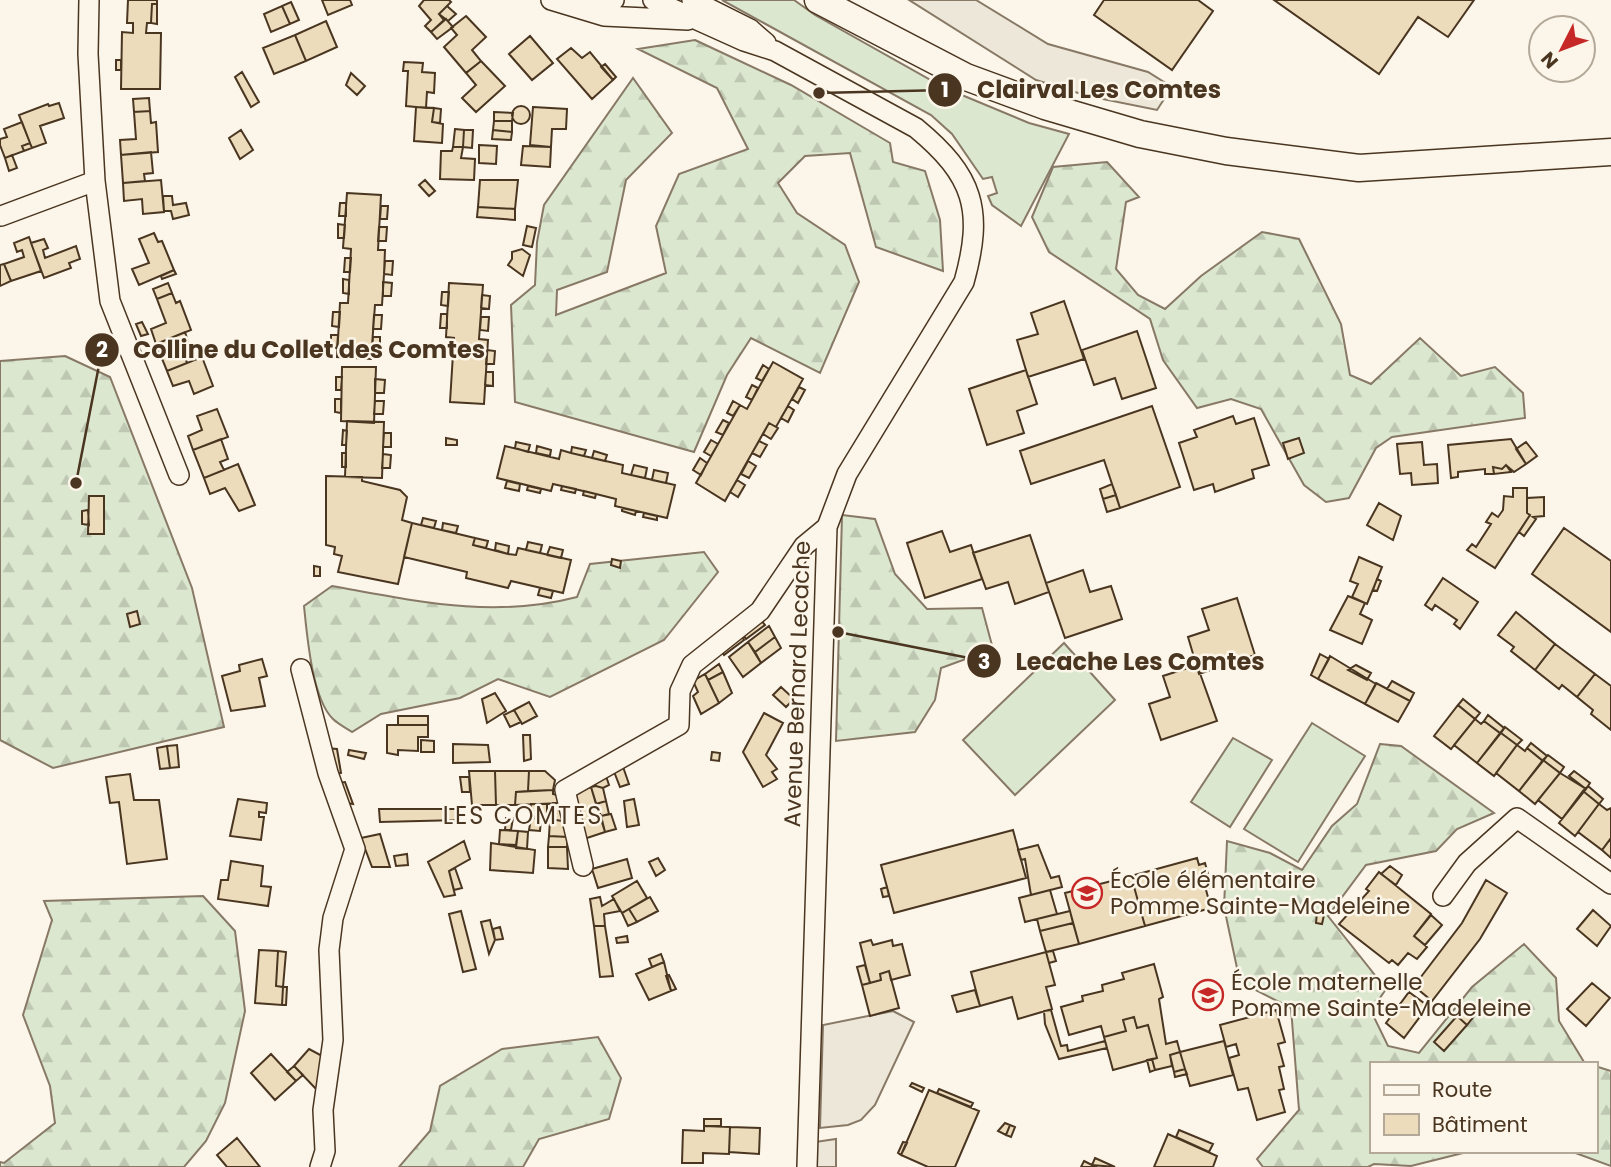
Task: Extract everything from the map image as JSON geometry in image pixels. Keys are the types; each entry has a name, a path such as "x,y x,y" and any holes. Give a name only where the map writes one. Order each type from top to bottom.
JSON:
{"main road":[{"path":"818,0 966,77 1045,106 1140,134 1226,151 1359,167 1611,152"},
{"path":"839,0 871,26"}],"street":[{"path":"89,0 88,54 95,181 110,301 180,475"},
{"path":"551,0 604,16 697,21"},
{"path":"580,10 614,0"},
{"name":"Avenue Bernard Lecache","path":"653,0 697,21 775,51 894,115 936,145 960,175 975,216 973,249 964,282 847,474 827,527 807,1167"},
{"name":"Avenue Bernard Lecache","path":"692,0 750,29 775,51"},
{"path":"1,216 95,181"},
{"path":"583,866 565,790 679,725 680,691 692,665 760,611 804,546 827,527"},
{"path":"301,669 328,773 355,849 333,918 330,950 333,1040 323,1110 325,1151 320,1167"},
{"path":"1443,896 1466,863 1517,818 1611,884"}],"green space":[{"path":"722,0 794,0 815,15 945,88 1029,123 1069,134 1021,226 992,205 988,196 997,193 992,177 983,179 952,134 931,115"},
{"path":"695,40 791,85 890,143 893,162 925,171 940,220 943,271 876,247 850,153 805,156 778,183 797,213 845,245 859,282 820,373 751,338 727,375 694,452 515,402 511,305 535,285 537,242 544,205 633,78 672,133 626,180 607,272 557,290 556,315 666,273 656,226 679,174 748,149 717,88 638,49"},
{"path":"1107,162 1139,197 1126,202 1116,269 1138,295 1165,309 1201,276 1262,232 1299,239 1341,324 1350,375 1371,384 1420,338 1461,376 1495,367 1523,393 1525,418 1392,437 1376,448 1349,498 1326,502 1304,485 1261,409 1231,399 1197,408 1163,360 1150,319 1049,252 1032,217 1053,167"},
{"path":"65,356 110,377 192,588 224,727 53,768 0,740 0,361"},
{"path":"842,515 875,519 895,574 927,609 982,608 993,649 941,668 935,700 915,732 836,741"},
{"path":"704,552 718,572 664,640 550,697 498,679 460,698 381,714 352,732 333,719 320,697 312,666 304,606 332,586 424,602 515,607 577,597 590,564"},
{"path":"1064,643 1115,700 1015,795 963,740"},
{"path":"1312,723 1365,756 1298,862 1244,829"},
{"path":"1233,738 1272,760 1230,827 1191,802"},
{"path":"1380,744 1401,746 1494,813 1457,829 1436,851 1366,865 1328,916 1386,989 1371,1011 1388,1046 1419,1053 1472,987 1524,944 1556,978 1559,1021 1584,1062 1370,1062 1370,1153 1463,1153 1411,1166 1374,1164 1368,1167 1263,1167 1257,1159 1299,1110 1291,1008 1240,982 1224,907 1227,841 1270,853 1302,870 1332,826 1357,804"},
{"path":"203,896 235,931 245,1011 225,1103 206,1141 184,1167 0,1167 0,1162 4,1163 55,1123 50,1086 23,1015 52,920 44,901"},
{"path":"598,1037 621,1078 609,1119 539,1139 523,1167 399,1167 430,1131 440,1086 502,1049"},
{"path":"1597,1067 1611,1071 1611,1166 1575,1153 1597,1153"}],"shaded area":[{"path":"909,0 976,0 1048,44 1148,72 1172,87 1157,110 1088,96 1036,80"},
{"path":"893,1011 914,1022 875,1105 861,1120 848,1125 820,1128 823,1025"},
{"path":"836,1139 836,1167 807,1167 808,1143"}],"building":[{"path":"128,0 157,0 157,4 152,4 151,23 147,23 146,33 161,33 160,89 121,89 122,32 133,33 133,23 127,23"},
{"path":"322,0 350,0 352,5 328,15"},
{"path":"424,0 451,2 439,14 444,20 431,32 425,26 431,20 419,6"},
{"path":"1104,0 1198,0 1213,11 1172,70 1094,15"},
{"path":"1274,0 1474,0 1448,37 1418,17 1379,74"},
{"path":"291,2 299,20 290,24 282,6"},
{"path":"152,4 157,4 157,24 151,23"},
{"path":"282,6 290,24 271,32 264,14"},
{"path":"447,6 456,14 448,21 439,14"},
{"path":"466,16 486,37 472,50 481,61 466,73 444,47 457,35 451,28"},
{"path":"446,19 453,27 437,39 431,32"},
{"path":"326,21 337,47 306,61 295,35"},
{"path":"295,35 306,61 274,74 263,48"},
{"path":"530,36 553,63 532,80 509,54"},
{"path":"571,48 582,58 590,52 613,80 592,99 557,59"},
{"path":"116,60 121,60 121,70 116,70"},
{"path":"481,61 505,86 476,112 462,98 476,85 466,73"},
{"path":"404,62 423,63 422,72 435,73 434,93 427,92 426,108 406,106 408,71 403,71"},
{"path":"605,64 616,77 613,80 601,67"},
{"path":"242,72 259,102 251,107 235,77"},
{"path":"351,73 365,86 357,95 346,85"},
{"path":"149,98 150,111 134,112 133,99"},
{"path":"59,103 64,118 40,126 46,143 32,148 19,115 48,104"},
{"path":"521,106 527,109 530,115 527,121 521,124 515,121 512,115 515,109"},
{"path":"416,107 434,108 432,122 443,124 442,143 414,141"},
{"path":"533,107 567,109 566,129 552,129 551,147 530,145"},
{"path":"434,108 441,109 440,123 432,122"},
{"path":"150,111 151,123 156,122 158,152 121,155 120,140 136,139 134,112"},
{"path":"494,112 513,113 512,121 494,121"},
{"path":"494,121 512,121 512,132 493,130"},
{"path":"22,122 30,143 22,146 24,151 5,158 0,145 0,139 7,137 4,129"},
{"path":"455,129 464,130 463,147 453,147"},
{"path":"241,130 253,150 240,159 229,138"},
{"path":"464,130 473,130 472,148 463,147"},
{"path":"493,130 512,132 511,140 492,139"},
{"path":"30,143 32,148 24,151 22,146"},
{"path":"479,145 497,146 496,164 479,163"},
{"path":"523,146 551,147 550,167 521,165"},
{"path":"453,147 463,147 461,158 475,159 474,180 440,179 441,151 452,151"},
{"path":"151,152 153,173 144,174 145,181 123,183 121,155"},
{"path":"12,155 17,168 9,171 5,158"},
{"path":"161,180 164,212 143,214 142,199 124,201 123,183"},
{"path":"425,180 435,191 429,196 419,185"},
{"path":"480,180 518,180 515,209 478,207"},
{"path":"347,193 381,195 378,250 385,250 384,274 382,305 375,305 371,359 337,357 340,303 348,303 351,249 343,248"},
{"path":"163,196 172,196 173,205 186,203 189,215 173,219 171,211 164,211"},
{"path":"340,203 346,203 346,216 339,216"},
{"path":"381,206 388,206 387,219 380,219"},
{"path":"478,207 515,209 515,220 477,217"},
{"path":"338,224 345,225 344,238 338,238"},
{"path":"527,226 536,228 532,247 523,245"},
{"path":"379,227 387,227 386,241 378,241"},
{"path":"154,233 158,242 162,241 174,270 139,285 132,269 149,263 139,239"},
{"path":"29,237 41,271 11,281 4,264 24,257 22,250 17,252 14,243"},
{"path":"44,239 48,248 43,250 45,258 76,246 80,259 69,263 71,268 44,278 31,243"},
{"path":"522,249 530,255 523,276 508,265 512,252"},
{"path":"345,258 351,258 350,272 344,272"},
{"path":"385,261 393,261 392,275 384,274"},
{"path":"4,264 11,281 0,286 0,265"},
{"path":"174,270 176,274 162,279 161,276"},
{"path":"343,279 349,280 349,294 343,293"},
{"path":"383,282 392,283 391,296 383,296"},
{"path":"168,283 172,293 157,299 153,289"},
{"path":"449,283 483,285 479,339 488,340 484,404 450,402 454,338 446,337"},
{"path":"442,292 449,292 448,306 441,305"},
{"path":"172,293 176,303 180,301 191,330 156,344 151,329 166,323 157,299"},
{"path":"482,295 490,296 489,309 481,308"},
{"path":"1064,301 1084,359 1028,377 1017,340 1038,334 1031,313"},
{"path":"333,312 340,312 339,327 332,326"},
{"path":"441,314 447,314 447,328 440,328"},
{"path":"374,315 382,315 381,329 373,329"},
{"path":"481,317 489,317 488,331 480,330"},
{"path":"142,322 148,334 141,336 136,324"},
{"path":"1137,331 1156,388 1122,399 1115,378 1094,385 1082,350"},
{"path":"185,332 191,351 184,354 187,363 167,371 156,344"},
{"path":"331,335 338,335 337,348 331,347"},
{"path":"373,337 380,337 380,351 372,350"},
{"path":"487,350 495,351 494,364 486,364"},
{"path":"202,357 213,386 194,394 189,381 173,386 167,371"},
{"path":"773,362 803,379 776,427 769,423 725,501 696,483 740,405 747,409"},
{"path":"763,365 769,369 762,381 756,378"},
{"path":"342,367 376,367 374,423 341,421"},
{"path":"1026,370 1037,404 1017,411 1024,433 987,445 969,389"},
{"path":"486,372 493,372 493,386 485,385"},
{"path":"336,377 342,377 341,390 336,390"},
{"path":"375,379 385,380 384,393 375,393"},
{"path":"752,385 758,388 752,400 746,397"},
{"path":"799,387 805,390 798,403 792,399"},
{"path":"335,399 341,399 341,413 335,412"},
{"path":"375,401 384,401 383,414 374,414"},
{"path":"733,401 740,405 733,416 727,413"},
{"path":"788,406 794,410 788,422 781,418"},
{"path":"1152,406 1180,487 1120,508 1104,460 1031,484 1020,451"},
{"path":"217,409 228,437 193,450 188,436 202,430 197,416"},
{"path":"1233,416 1236,424 1254,418 1269,465 1252,470 1254,478 1215,492 1213,484 1194,490 1179,443 1197,437 1194,430"},
{"path":"723,420 729,423 723,435 716,432"},
{"path":"347,421 384,422 382,478 345,477"},
{"path":"769,423 778,428 771,439 763,434"},
{"path":"343,430 347,431 346,445 342,445"},
{"path":"384,433 391,433 391,447 383,447"},
{"path":"446,438 457,440 457,445 446,445"},
{"path":"1299,438 1304,453 1288,459 1283,443"},
{"path":"221,439 228,459 220,462 224,470 204,478 193,450"},
{"path":"1511,439 1526,464 1514,472 1506,465 1502,469 1493,467 1494,474 1485,474 1485,469 1458,472 1458,477 1451,478 1448,445"},
{"path":"711,440 718,444 711,456 704,452"},
{"path":"759,441 767,445 760,457 752,453"},
{"path":"516,442 530,445 528,452 515,448"},
{"path":"1422,442 1424,465 1437,464 1438,483 1412,485 1411,473 1400,474 1397,444"},
{"path":"1526,442 1537,456 1526,464 1516,449"},
{"path":"505,446 559,459 561,450 623,465 622,473 675,485 667,518 615,506 616,499 596,494 553,484 551,491 497,478"},
{"path":"537,446 551,450 550,456 536,453"},
{"path":"572,447 586,450 584,456 571,453"},
{"path":"594,451 607,455 605,461 592,458"},
{"path":"342,453 346,453 346,467 342,467"},
{"path":"383,454 391,455 390,468 382,468"},
{"path":"700,458 707,463 701,475 693,470"},
{"path":"748,461 756,466 749,478 741,474"},
{"path":"238,464 255,505 239,511 225,488 210,494 204,478"},
{"path":"634,465 647,468 645,478 631,475"},
{"path":"1506,465 1511,472 1494,474 1493,467 1502,469"},
{"path":"654,470 668,473 666,483 652,480"},
{"path":"326,476 362,477 362,481 400,490 407,497 402,520 412,523 398,584 338,572 342,556 334,554 335,547 326,545"},
{"path":"737,480 745,485 738,497 730,492"},
{"path":"507,481 520,484 519,491 505,488"},
{"path":"1112,484 1116,495 1103,499 1100,489"},
{"path":"528,486 541,489 540,493 527,490"},
{"path":"562,486 576,489 575,493 561,490"},
{"path":"1513,488 1527,488 1527,513 1530,515 1495,568 1467,550 1472,544 1476,547 1491,524 1486,522 1492,513 1498,517 1503,510 1504,496 1513,497"},
{"path":"584,491 596,494 595,498 583,495"},
{"path":"1116,495 1120,508 1107,512 1103,499"},
{"path":"89,496 104,496 104,534 88,534"},
{"path":"1544,497 1544,516 1533,517 1536,519 1524,536 1519,532 1530,515 1527,513 1527,498"},
{"path":"1379,503 1401,516 1393,540 1367,525"},
{"path":"622,508 636,511 635,515 622,511"},
{"path":"88,510 89,525 82,524 82,511"},
{"path":"644,513 657,516 657,520 643,517"},
{"path":"423,518 436,521 434,528 421,525"},
{"path":"412,523 475,538 473,545 508,554 516,555 518,548 571,560 563,593 511,581 508,588 466,578 467,572 404,557"},
{"path":"443,523 458,526 456,533 442,530"},
{"path":"1564,528 1611,561 1611,632 1532,574"},
{"path":"942,531 950,552 971,545 982,579 925,598 907,543"},
{"path":"1030,535 1049,592 1015,604 1008,582 986,589 973,553"},
{"path":"475,538 488,541 486,548 473,545"},
{"path":"528,542 542,545 540,553 526,550"},
{"path":"496,543 509,546 508,554 495,550"},
{"path":"550,547 563,550 561,558 547,555"},
{"path":"1359,557 1382,567 1367,604 1352,597 1358,584 1350,581"},
{"path":"612,559 621,561 620,568 611,565"},
{"path":"314,566 320,567 320,576 314,576"},
{"path":"1083,570 1090,592 1111,586 1122,619 1065,638 1046,583"},
{"path":"1443,578 1478,602 1460,629 1454,624 1457,620 1435,605 1432,610 1425,605"},
{"path":"1377,579 1381,581 1377,591 1373,590"},
{"path":"540,588 553,591 551,598 538,595"},
{"path":"1348,596 1365,603 1360,614 1372,620 1362,644 1330,630"},
{"path":"1237,598 1255,655 1199,674 1188,637 1209,630 1202,609"},
{"path":"137,611 140,624 130,627 127,614"},
{"path":"1516,612 1555,644 1535,670 1511,651 1514,647 1498,635"},
{"path":"760,619 765,625 746,639 742,633"},
{"path":"769,626 775,637 755,652 748,642"},
{"path":"740,634 744,640 724,655 720,649"},
{"path":"775,637 781,648 761,663 755,652"},
{"path":"748,642 761,663 743,677 729,657"},
{"path":"1555,644 1595,674 1577,697 1562,685 1559,689 1535,670"},
{"path":"1320,654 1329,659 1318,679 1311,675"},
{"path":"1330,656 1376,684 1365,704 1318,679"},
{"path":"262,659 267,676 259,678 265,706 231,711 222,676 240,671 239,665"},
{"path":"719,664 723,672 708,680 705,674"},
{"path":"1197,665 1217,721 1161,740 1149,704 1170,697 1163,676"},
{"path":"1356,665 1371,673 1367,680 1348,670"},
{"path":"723,672 732,693 719,703 708,680"},
{"path":"705,674 719,703 701,714 693,696 698,692 693,681"},
{"path":"1595,674 1611,686 1611,730 1591,714 1593,710 1577,697"},
{"path":"1392,681 1414,693 1410,701 1387,689"},
{"path":"1376,683 1410,701 1398,722 1365,704"},
{"path":"781,687 794,699 786,707 773,695"},
{"path":"495,693 506,711 487,723 482,699"},
{"path":"1463,699 1480,713 1475,719 1458,705"},
{"path":"529,702 537,716 522,724 514,710"},
{"path":"1458,705 1475,719 1451,749 1434,736"},
{"path":"514,710 521,722 510,727 504,715"},
{"path":"764,713 783,723 766,755 777,769 772,772 777,779 763,787 743,752"},
{"path":"1488,715 1504,728 1500,733 1484,721"},
{"path":"398,716 428,716 428,725 398,725"},
{"path":"1475,719 1481,724 1484,721 1500,733 1477,763 1454,745"},
{"path":"387,725 428,725 428,737 418,737 418,751 398,750 398,755 387,753"},
{"path":"1505,727 1522,740 1517,745 1501,733"},
{"path":"1501,733 1517,745 1494,776 1477,763"},
{"path":"523,735 530,735 531,759 524,761"},
{"path":"421,740 434,741 434,752 421,752"},
{"path":"1531,743 1547,756 1543,761 1527,748"},
{"path":"453,744 488,745 490,762 453,763"},
{"path":"177,745 179,767 170,768 167,746"},
{"path":"1517,745 1525,751 1527,748 1543,761 1519,791 1496,773"},
{"path":"167,746 170,768 160,769 157,748"},
{"path":"325,748 337,749 341,773 333,774"},
{"path":"349,750 366,753 364,759 348,755"},
{"path":"712,752 720,753 719,761 711,760"},
{"path":"1548,755 1564,767 1560,773 1543,760"},
{"path":"1543,760 1560,773 1535,804 1519,791"},
{"path":"622,764 629,784 620,787 613,769"},
{"path":"469,771 495,771 496,805 472,805"},
{"path":"495,771 529,771 528,791 516,792 515,805 496,805"},
{"path":"529,771 545,771 555,780 553,790 528,791"},
{"path":"1574,771 1590,783 1586,789 1569,776"},
{"path":"605,773 609,785 603,788 596,786 593,780"},
{"path":"1560,773 1586,789 1562,819 1538,800"},
{"path":"130,774 134,800 159,800 167,859 127,864 119,802 110,803 106,777"},
{"path":"460,777 469,777 470,792 462,792"},
{"path":"345,782 353,804 347,803 337,783"},
{"path":"1588,786 1603,799 1599,804 1583,791"},
{"path":"591,787 603,788 606,801 596,804"},
{"path":"591,787 605,832 584,839 570,794"},
{"path":"553,790 553,794 560,796 563,803 515,805 516,792"},
{"path":"1583,791 1599,804 1575,836 1559,823"},
{"path":"238,799 267,803 266,813 259,812 259,817 264,817 261,840 230,836"},
{"path":"634,799 639,825 627,827 624,801"},
{"path":"606,801 609,814 601,816 596,804"},
{"path":"553,803 563,803 568,822 550,819"},
{"path":"531,804 547,804 547,817 531,816"},
{"path":"1599,804 1607,810 1611,808 1611,838 1602,850 1578,832"},
{"path":"379,809 458,809 460,820 380,822"},
{"path":"611,814 616,829 605,832 601,816"},
{"path":"506,818 513,818 511,830 505,830"},
{"path":"531,818 541,819 540,831 529,830"},
{"path":"550,819 568,822 568,837 549,836"},
{"path":"500,830 518,831 516,845 499,844"},
{"path":"1013,830 1026,878 894,913 881,865"},
{"path":"518,831 528,832 527,849 516,848"},
{"path":"380,834 390,867 372,867 361,838"},
{"path":"549,836 568,837 567,847 548,847"},
{"path":"1611,838 1611,858 1602,850"},
{"path":"464,841 470,859 449,871 455,895 444,897 428,862"},
{"path":"491,843 535,850 533,873 490,870"},
{"path":"1038,845 1051,878 1059,876 1062,887 1031,895 1025,859 1021,860 1018,850"},
{"path":"548,847 567,847 568,869 548,868"},
{"path":"407,854 408,865 396,866 394,856"},
{"path":"658,858 665,870 656,876 649,862"},
{"path":"1197,858 1199,865 1205,863 1209,878 1203,879 1211,908 1145,926 1131,876"},
{"path":"627,859 632,878 598,888 592,869"},
{"path":"231,861 263,866 261,886 271,887 268,906 218,899 221,880 228,880"},
{"path":"1390,866 1402,875 1396,885 1381,874"},
{"path":"455,868 462,888 454,890 449,871"},
{"path":"1379,872 1431,914 1414,936 1427,947 1417,959 1408,953 1398,965 1392,960 1389,963 1339,924 1369,891 1366,889"},
{"path":"1131,876 1145,926 1079,944 1065,893"},
{"path":"1209,878 1211,887 1205,888 1203,879"},
{"path":"1486,880 1507,893 1480,939 1432,1001 1414,986 1462,923"},
{"path":"637,881 647,898 622,913 612,896"},
{"path":"887,887 889,896 883,897 881,889"},
{"path":"1050,890 1057,914 1025,922 1019,898"},
{"path":"600,897 602,906 614,899 620,911 604,914 605,926 594,926 590,899"},
{"path":"650,897 658,911 637,922 629,909"},
{"path":"629,909 637,922 628,926 622,913"},
{"path":"1593,910 1611,926 1597,946 1577,929"},
{"path":"461,911 476,969 463,972 449,914"},
{"path":"1070,911 1073,923 1040,931 1037,919"},
{"path":"1317,913 1324,915 1322,924 1316,923"},
{"path":"1431,915 1442,925 1425,945 1414,936"},
{"path":"490,920 495,940 489,954 481,922"},
{"path":"1073,923 1079,944 1046,952 1040,931"},
{"path":"594,926 605,926 613,976 600,977"},
{"path":"500,927 503,939 495,940 493,929"},
{"path":"627,936 628,942 617,943 616,938"},
{"path":"871,940 873,945 892,940 893,946 902,944 910,975 891,980 889,971 880,974 881,980 870,983 860,943"},
{"path":"259,950 278,951 276,986 283,987 282,1005 255,1003"},
{"path":"278,951 286,952 283,987 276,986"},
{"path":"1053,951 1056,961 1049,963 1046,952"},
{"path":"1046,952 1055,985 1046,987 1052,1009 1018,1019 1012,997 980,1006 971,972"},
{"path":"661,954 664,962 652,967 649,959"},
{"path":"664,962 671,991 649,1000 636,974"},
{"path":"1154,964 1163,997 1159,999 1166,1044 1177,1041 1180,1052 1170,1055 1172,1066 1155,1070 1152,1059 1157,1058 1148,1025 1137,1028 1134,1017 1123,1020 1126,1031 1104,1037 1101,1026 1069,1035 1061,1007 1083,1001 1082,996 1103,991 1102,985 1124,979 1122,973"},
{"path":"865,965 870,983 862,985 857,967"},
{"path":"889,971 899,1008 870,1016 862,985 881,980 880,974"},
{"path":"669,975 676,989 671,991 666,976"},
{"path":"1592,983 1610,998 1586,1026 1567,1009"},
{"path":"283,987 287,987 286,1005 282,1005"},
{"path":"975,990 980,1006 957,1012 952,996"},
{"path":"1409,992 1428,1006 1404,1038 1386,1023"},
{"path":"1463,1009 1475,1015 1467,1025 1457,1016"},
{"path":"1051,1010 1061,1046 1067,1045 1068,1051 1105,1041 1107,1048 1059,1059 1045,1024 1044,1011"},
{"path":"1276,1010 1285,1042 1278,1044 1284,1066 1279,1067 1284,1089 1279,1090 1285,1112 1257,1120 1248,1088 1238,1090 1229,1058 1239,1055 1236,1044 1226,1047 1220,1025"},
{"path":"1457,1016 1467,1025 1444,1051 1434,1042"},
{"path":"1134,1017 1137,1028 1148,1025 1157,1058 1113,1070 1104,1037 1126,1031 1123,1020"},
{"path":"1224,1041 1233,1075 1190,1086 1180,1052"},
{"path":"309,1049 326,1058 317,1090 294,1066"},
{"path":"1180,1052 1185,1069 1174,1072 1170,1055"},
{"path":"271,1054 296,1081 275,1100 251,1073"},
{"path":"1152,1059 1155,1070 1150,1072 1147,1060"},
{"path":"294,1066 303,1075 296,1081 287,1072"},
{"path":"1185,1069 1187,1074 1175,1077 1174,1072"},
{"path":"912,1083 924,1088 922,1092 910,1086"},
{"path":"939,1089 973,1103 971,1107 937,1093"},
{"path":"929,1090 979,1111 955,1167 928,1167 901,1155"},
{"path":"704,1119 721,1119 721,1126 704,1126"},
{"path":"1005,1123 1010,1125 1006,1135 998,1131"},
{"path":"1010,1125 1015,1127 1011,1137 1006,1135"},
{"path":"704,1126 730,1127 729,1154 703,1153 703,1163 682,1163 683,1130 704,1131"},
{"path":"730,1127 760,1128 759,1154 729,1152"},
{"path":"1179,1130 1213,1144 1209,1152 1176,1137"},
{"path":"1168,1134 1217,1156 1213,1167 1154,1167"},
{"path":"237,1138 260,1167 227,1167 217,1155"},
{"path":"903,1142 907,1143 901,1155 898,1153"},
{"path":"1095,1158 1115,1167 1092,1165"},
{"path":"1084,1161 1092,1165 1097,1167 1081,1167"}],"place":[{"name":"Clairval Les Comtes","path":"819,93"},
{"name":"Colline du Collet des Comtes","path":"76,483"},
{"name":"Lecache Les Comtes","path":"838,632"},
{"name":"École élémentaire Pomme Sainte-Madeleine","path":"1087,893"},
{"name":"École maternelle Pomme Sainte-Madeleine","path":"1208,995"}],"district":[{"name":"LES COMTES","path":"523,815"}]}
